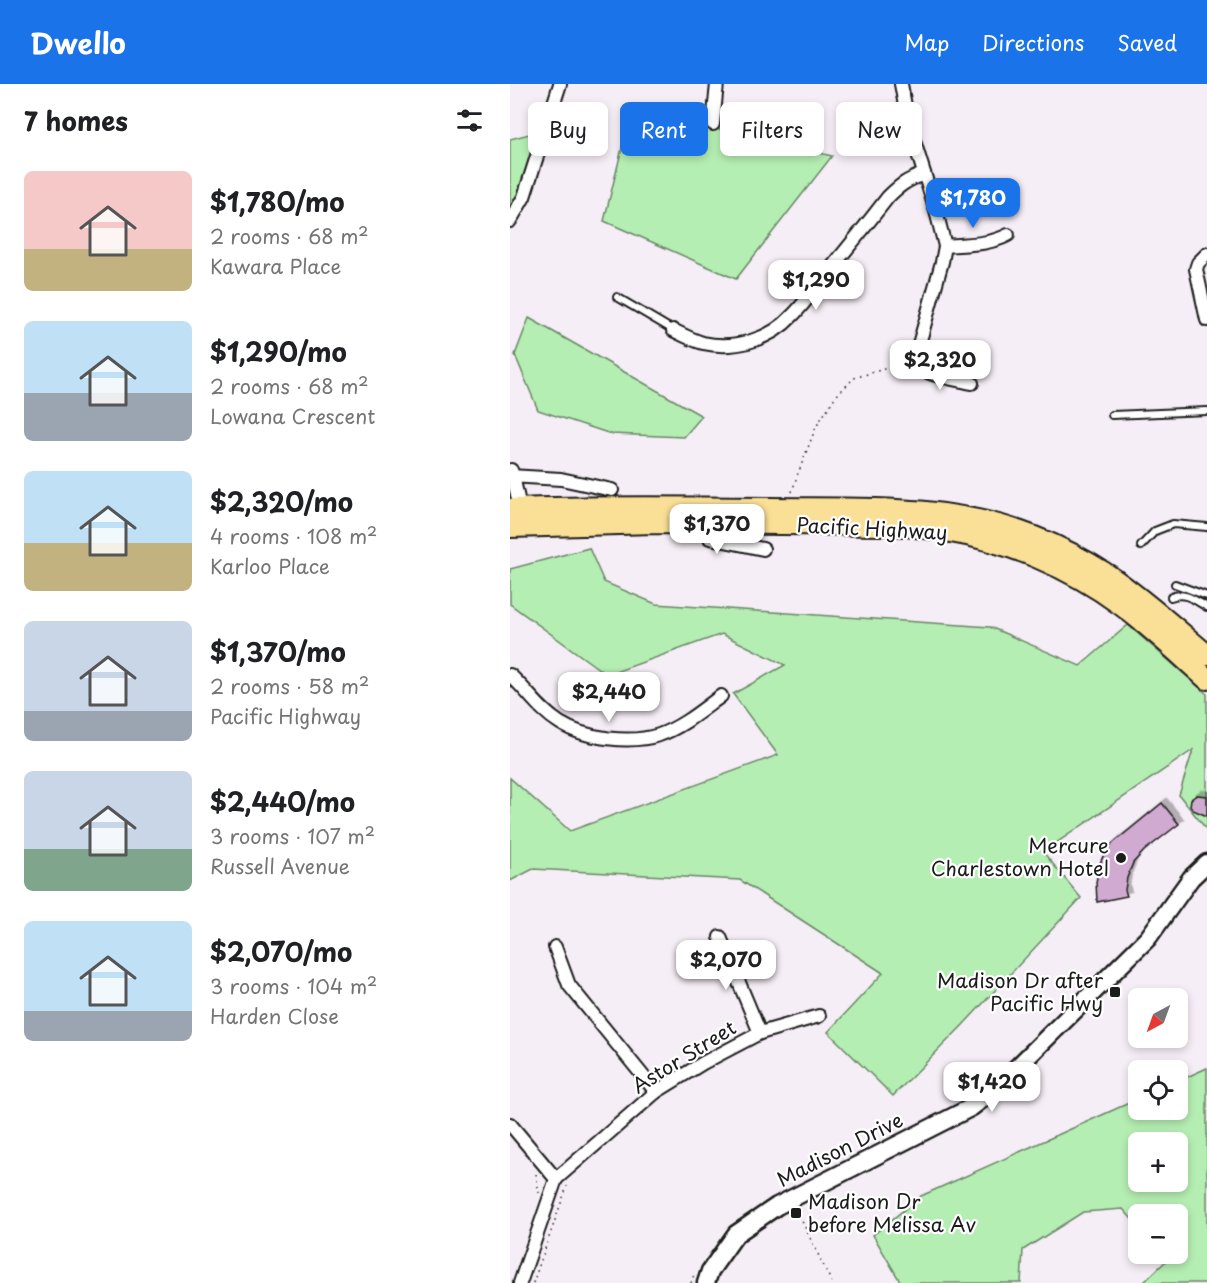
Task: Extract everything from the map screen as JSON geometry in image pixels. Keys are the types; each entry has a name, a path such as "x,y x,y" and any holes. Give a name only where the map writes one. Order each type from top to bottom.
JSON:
{"highway":[{"name":"Pacific Highway","path":"515,508 873,508 951,514 1031,536 1057,547 1108,575 1207,655"},
{"name":"Pacific Highway","path":"510,527 655,523 825,524 915,527 953,532 998,543 1026,553 1086,582 1144,624 1207,679"}],"main road":[{"name":"Madison Drive","path":"706,1283 710,1271 736,1234 777,1206 972,1107 994,1090 1148,938 1191,878 1207,863"}],"street":[{"path":"510,221 524,197 560,84"},
{"path":"713,124 717,84"},
{"path":"902,84 908,122 945,246 916,355 918,363 930,373 972,383"},
{"path":"673,330 688,338 718,345 752,341 770,334 791,317 893,192 904,183 924,174"},
{"path":"945,246 987,243 1008,235"},
{"path":"1207,254 1198,263 1196,269 1207,320"},
{"path":"515,508 511,474 561,479 612,490"},
{"path":"708,524 710,538 763,549"},
{"path":"510,675 538,706 561,724 592,737 622,740 658,735 694,717 722,696"},
{"path":"720,937 760,1033"},
{"path":"555,947 569,985 656,1092"},
{"name":"Astor Street","path":"556,1179 656,1092 703,1063 760,1033 819,1016"},
{"path":"510,1124 556,1179 520,1283"}],"lane":[{"path":"616,297 673,330"},
{"path":"1112,415 1207,411"},
{"path":"1141,546 1155,531 1173,524 1199,526 1207,529"},
{"path":"1175,584 1207,596"},
{"path":"1171,597 1177,594 1189,596 1207,607"}],"path":[{"path":"787,508 816,427 835,397 854,378 918,363"},
{"path":"536,1172 540,1196"},
{"path":"533,1283 569,1180"},
{"path":"802,1221 832,1283"}],"green space":[{"path":"708,127 720,129 720,156 824,156 824,154 832,156 736,279 604,221 620,156 708,156"},
{"path":"528,134 528,156 531,156 522,197 510,214 510,139"},
{"path":"529,318 702,416 684,437 611,434 538,410 515,355"},
{"path":"589,548 604,582 656,604 990,627 1080,666 1128,625 1207,694 1207,830 1179,795 1193,750 1043,852 1081,898 963,1025 893,1096 828,1032 883,973 740,880 533,869 510,881 510,778 570,831 778,755 733,694 785,665 722,634 607,675 510,604 510,569"},
{"path":"1207,1068 1207,1283 1143,1283 1163,1264 1188,1264 1188,1204 1128,1204 1128,1215 1123,1209 1083,1212 1023,1250 1021,1283 901,1283 873,1235 921,1196 1128,1103 1128,1120 1188,1120 1188,1077"}],"building":[{"path":"1197,795 1207,796 1207,816 1193,810 1190,806 1191,799"},
{"name":"Mercure Charlestown Hotel","path":"1162,803 1179,824 1144,851 1133,863 1127,878 1125,890 1127,896 1097,902 1096,882 1105,852"}],"place":[{"name":"Mercure Charlestown Hotel","path":"1121,858"},
{"name":"Madison Dr after Pacific Hwy","path":"1115,992"},
{"name":"Madison Dr before Melissa Av","path":"796,1213"}]}
